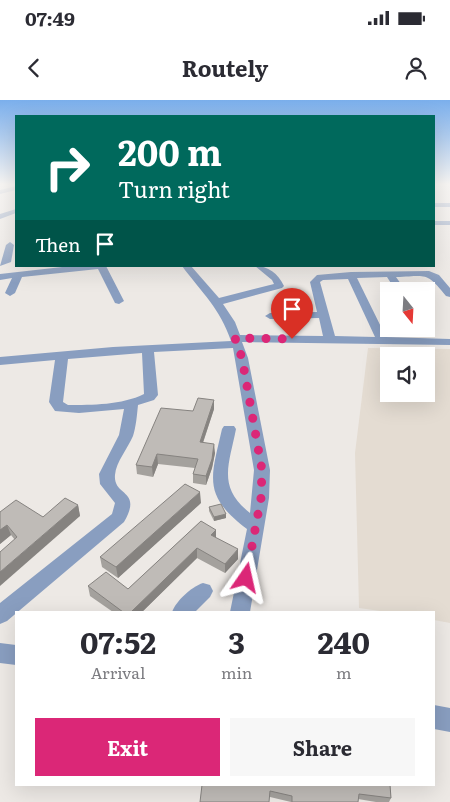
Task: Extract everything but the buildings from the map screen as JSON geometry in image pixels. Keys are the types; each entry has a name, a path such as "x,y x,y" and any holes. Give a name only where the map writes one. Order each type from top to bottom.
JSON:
{"street":[{"path":"435,224 450,223"},
{"path":"0,246 13,245 7,262 0,263"},
{"path":"0,277 90,267"},
{"path":"100,267 119,301"},
{"path":"187,267 217,302 230,322 242,358 262,470 261,498 240,611"},
{"path":"217,302 279,286 276,279 260,267"},
{"path":"389,274 395,282"},
{"path":"10,292 18,275"},
{"path":"330,340 315,282 316,279 329,275 432,275 436,277 450,294"},
{"path":"351,275 382,340"},
{"path":"270,316 323,315"},
{"path":"0,360 236,341 382,340 450,342"},
{"path":"62,355 56,402 60,408 72,409 132,404 145,400 151,395 148,349"},
{"path":"0,615 122,513 123,502 108,484 107,474 126,435 132,404"},
{"path":"229,429 220,476 221,488 228,503 256,527"},
{"path":"183,611 203,591"},
{"path":"0,653 15,655"},
{"path":"435,717 450,720"}],"shaded area":[{"path":"368,348 380,348 380,402 435,402 435,349 450,349 450,623 435,620 435,611 380,611 359,608 355,453"}],"route":[{"path":"246,578 261,498 262,470 242,358 235,338 292,339"}]}
